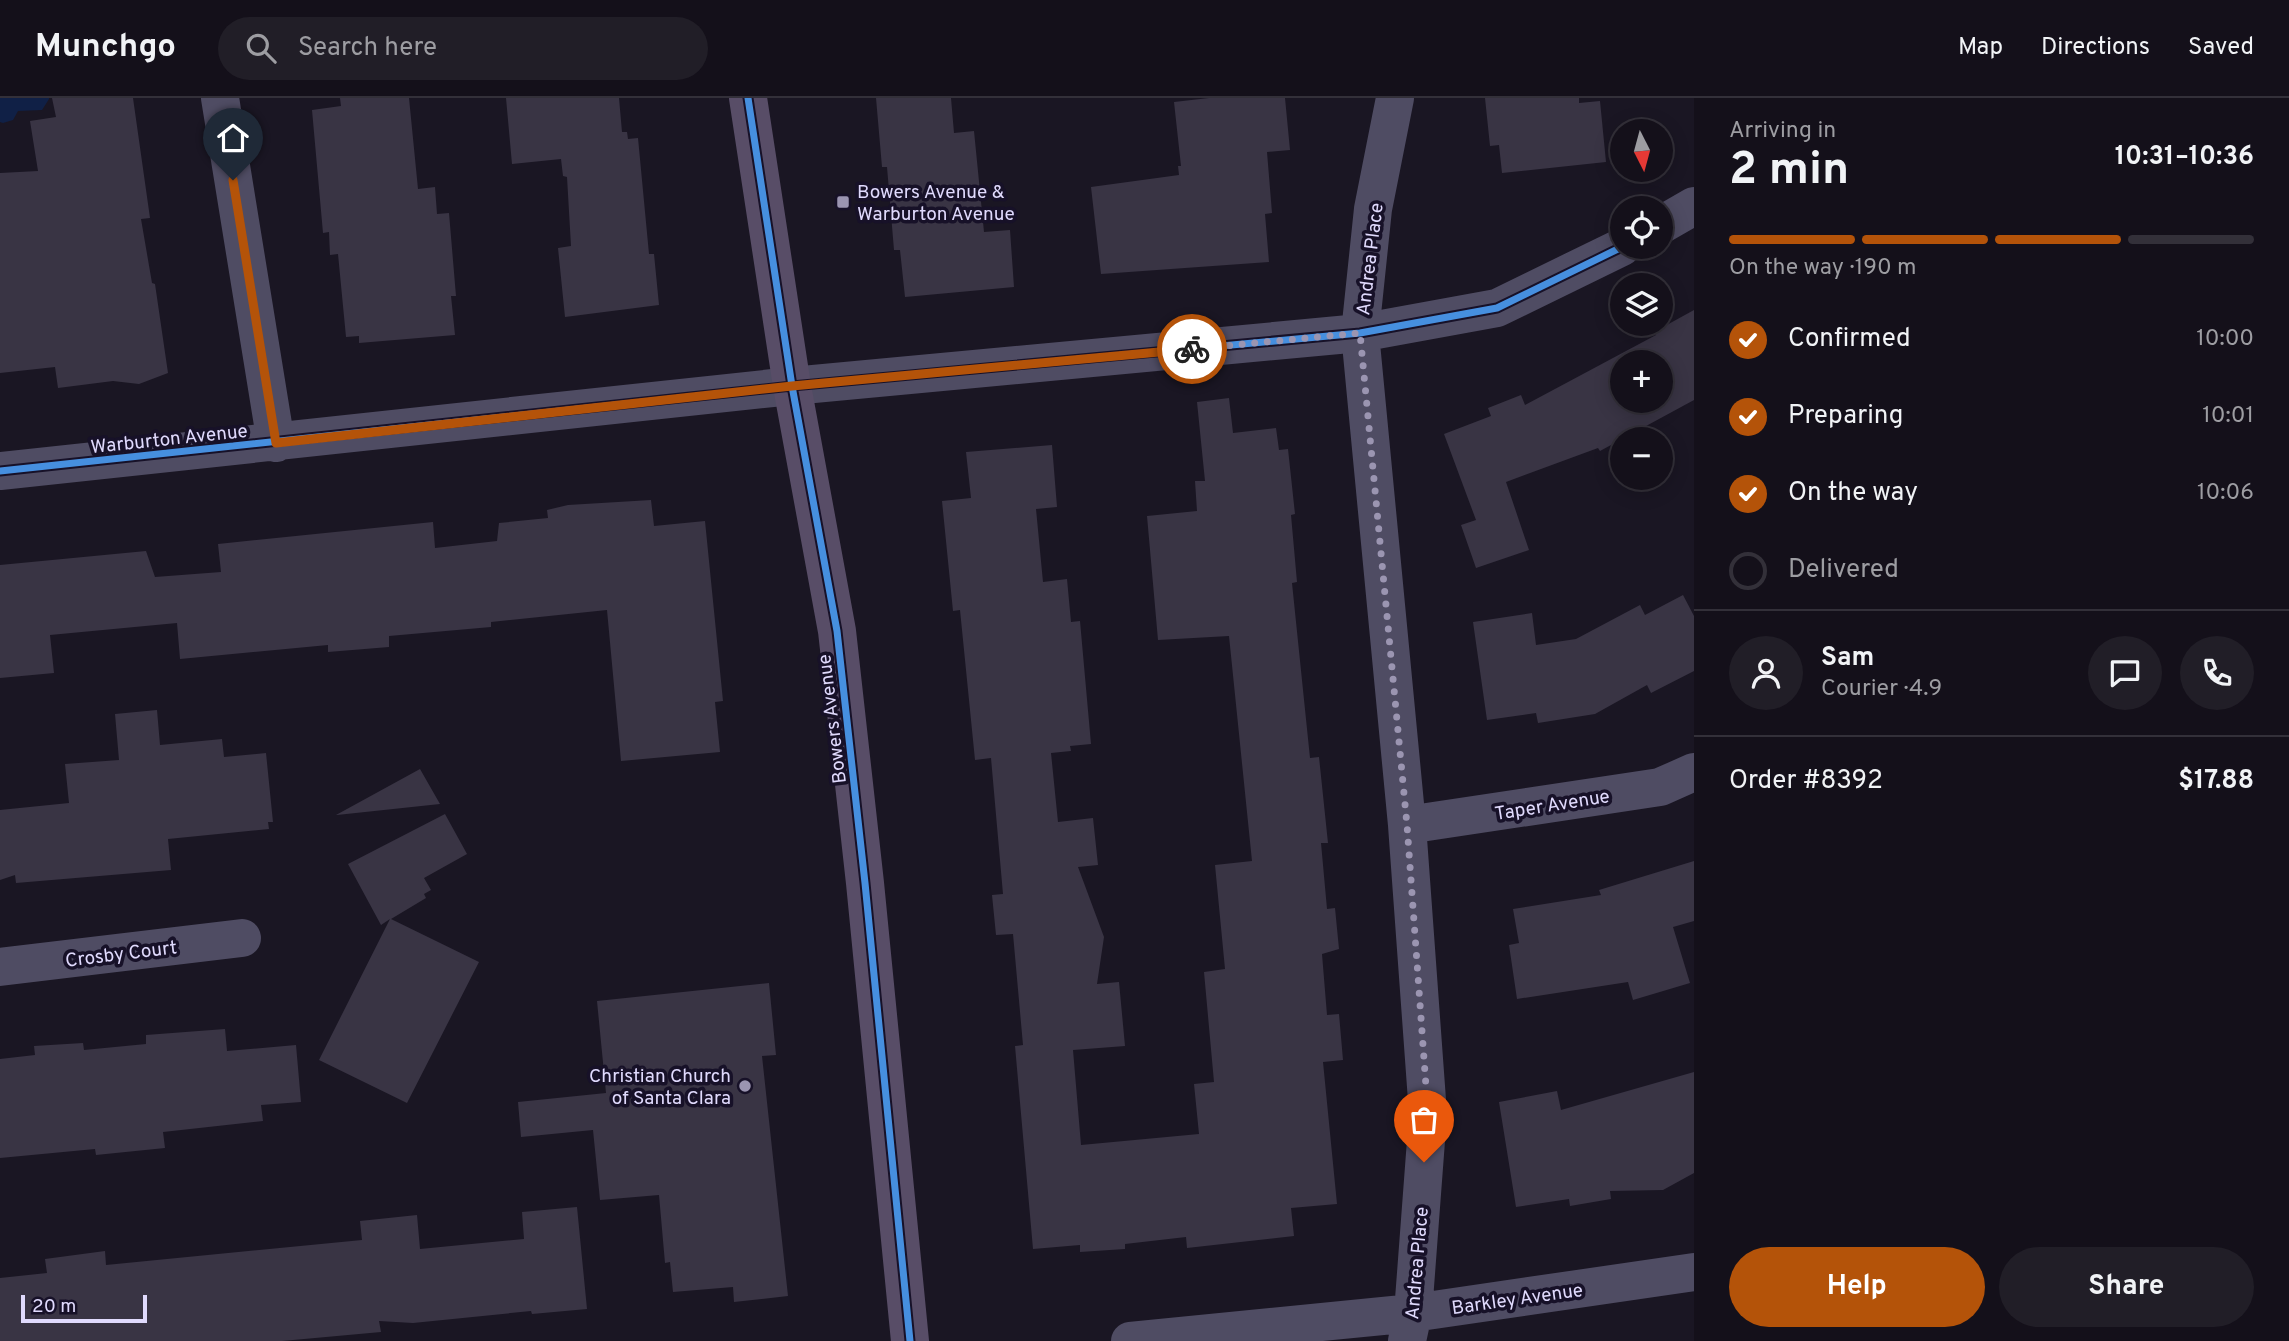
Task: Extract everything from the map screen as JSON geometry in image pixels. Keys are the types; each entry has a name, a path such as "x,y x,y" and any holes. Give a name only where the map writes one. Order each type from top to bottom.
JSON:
{"main road":[{"name":"Bowers Avenue","path":"748,98 792,386 837,631 910,1341"}],"street":[{"path":"220,98 276,443"},
{"name":"Andrea Place","path":"1395,98 1373,209 1360,333 1407,825 1428,1114 1410,1327"},
{"path":"1673,218 1694,206"},
{"name":"Warburton Avenue","path":"0,471 792,386 1360,333 1497,308 1610,253"},
{"name":"Taper Avenue","path":"1407,825 1660,787 1694,772"},
{"name":"Crosby Court","path":"0,967 242,938"},
{"name":"Barkley Avenue","path":"1130,1341 1410,1327 1694,1272"}],"water":[{"path":"0,98 49,99 42,110 18,111 13,120 3,123 0,122"}],"building":[{"path":"52,98 133,98 150,218 141,219 152,283 155,284 168,373 139,384 113,381 58,388 55,367 0,373 0,173 38,171 30,121 56,117"},
{"path":"340,98 409,98 418,189 435,187 437,214 449,213 456,296 451,296 455,335 359,343 359,336 346,337 338,254 330,255 329,232 323,233 312,110 341,106"},
{"path":"506,98 619,98 622,132 627,132 628,139 638,138 649,254 654,254 659,305 565,317 558,248 571,246 567,177 563,176 561,159 512,164"},
{"path":"876,98 951,98 954,133 974,131 984,232 1010,230 1014,287 905,297 900,250 894,250 887,167 882,167"},
{"path":"1209,98 1285,98 1290,150 1267,152 1272,213 1265,214 1269,262 1101,274 1091,187 1179,175 1178,166 1181,166 1174,102"},
{"path":"1485,98 1579,98 1579,103 1600,101 1606,162 1502,173 1499,145 1490,146"},
{"path":"1694,310 1694,400 1673,411 1673,350 1628,350 1654,336 1673,336 1673,322"},
{"path":"1610,360 1610,413 1670,413 1644,427 1610,427 1610,446 1600,451 1598,448 1506,482 1529,550 1476,568 1461,525 1476,520 1444,434 1491,416 1488,408 1521,395 1525,405"},
{"path":"1229,398 1233,433 1276,428 1279,450 1288,449 1295,514 1291,515 1297,582 1292,583 1310,758 1319,757 1328,843 1321,843 1327,909 1335,908 1339,949 1322,954 1327,1015 1339,1014 1343,1060 1323,1062 1337,1204 1291,1208 1294,1236 1187,1248 1186,1237 1125,1244 1125,1249 1080,1252 1080,1245 1033,1249 1015,1046 1023,1045 1013,934 996,935 992,895 1003,894 991,758 975,760 960,610 953,611 942,501 971,498 966,452 1052,445 1057,507 1036,509 1043,582 1067,579 1071,622 1080,621 1091,744 1070,746 1071,751 1051,753 1058,822 1093,818 1098,865 1078,867 1104,937 1097,984 1119,982 1125,1046 1073,1050 1081,1145 1199,1134 1194,1084 1214,1082 1204,972 1225,969 1215,865 1252,861 1229,636 1158,640 1147,516 1197,511 1195,481 1205,481 1197,402"},
{"path":"651,500 654,526 705,521 723,701 715,702 720,752 621,761 607,610 491,622 491,627 389,636 389,647 328,652 328,645 180,659 177,623 50,635 54,673 0,678 0,565 146,551 155,577 221,572 218,544 433,522 435,548 497,541 499,523 548,518 547,510 568,505"},
{"path":"1683,595 1694,616 1694,671 1651,693 1647,685 1595,714 1538,723 1536,713 1487,720 1473,622 1532,613 1536,645 1576,639 1640,605 1645,615"},
{"path":"157,710 160,745 222,739 224,757 266,753 273,822 268,822 269,829 168,839 171,870 16,883 15,875 0,880 0,810 69,803 65,764 119,760 115,714"},
{"path":"420,769 440,804 336,815"},
{"path":"445,814 467,854 424,878 431,890 424,894 426,898 391,919 479,962 407,1103 319,1060 390,919 381,925 348,864"},
{"path":"1694,861 1694,921 1673,927 1690,983 1633,1000 1628,982 1517,999 1509,945 1519,943 1513,909 1601,895 1599,890"},
{"path":"769,983 776,1055 762,1056 788,1296 734,1302 733,1287 673,1292 670,1262 665,1263 659,1195 600,1200 593,1130 521,1137 518,1102 606,1093 597,1001"},
{"path":"225,1029 227,1051 296,1045 301,1102 261,1105 263,1121 163,1132 165,1148 96,1155 95,1149 0,1158 0,1059 35,1055 34,1046 83,1043 84,1050 146,1044 146,1035"},
{"path":"1694,1072 1694,1173 1663,1190 1610,1191 1611,1199 1570,1206 1569,1199 1516,1207 1499,1102 1557,1091 1561,1110"},
{"path":"577,1207 587,1309 532,1314 531,1311 413,1323 379,1321 381,1332 282,1341 0,1341 0,1278 47,1273 45,1259 105,1251 106,1265 362,1240 360,1221 417,1215 420,1249 524,1239 522,1212"}],"cycle path":[{"path":"748,98 792,386 837,631 910,1341"},
{"path":"0,471 792,386 1360,333 1497,308 1610,253"}],"way so far":[{"path":"1192,349 1360,333 1407,825 1428,1114 1424,1162"}],"place":[{"name":"Bowers Avenue & Warburton Avenue","path":"843,202"},
{"name":"Christian Church of Santa Clara","path":"745,1086"}],"route":[{"path":"233,180 276,443 792,386 1192,349"}]}
